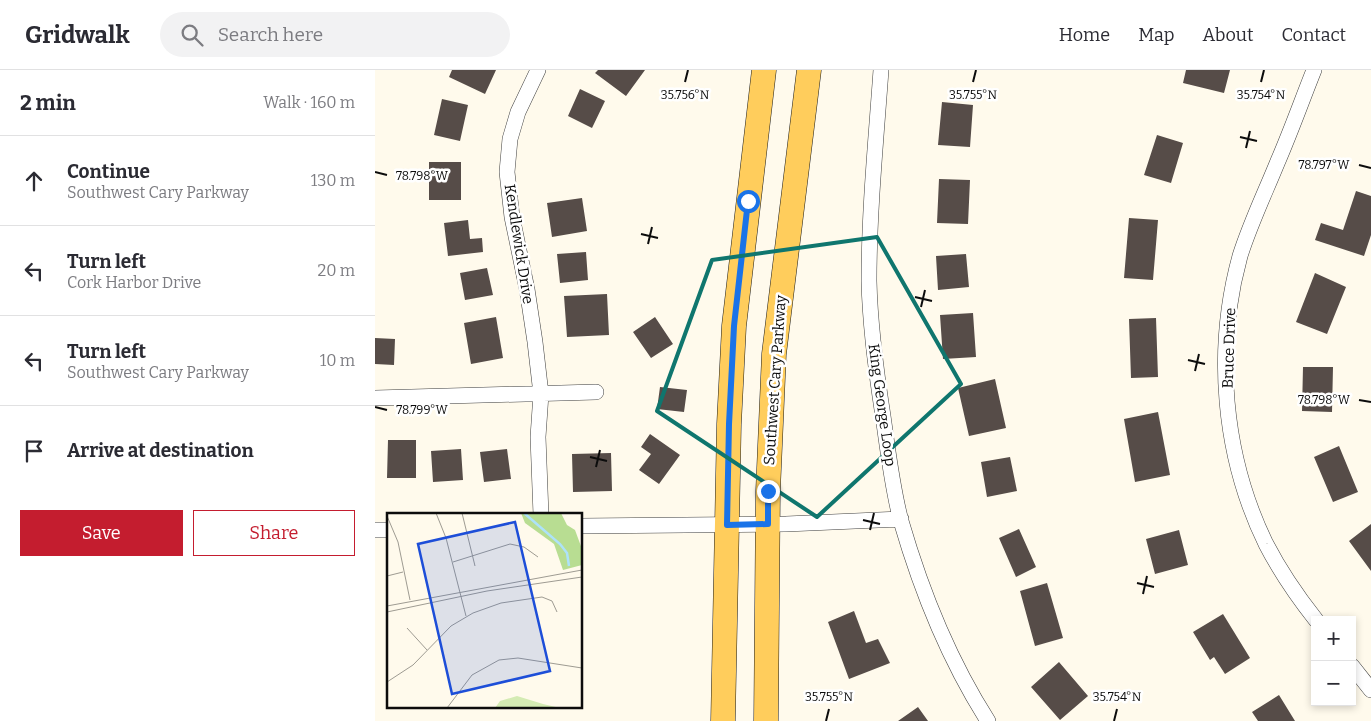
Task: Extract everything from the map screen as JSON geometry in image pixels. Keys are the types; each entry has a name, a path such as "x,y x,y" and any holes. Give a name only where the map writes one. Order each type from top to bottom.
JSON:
{"main road":[{"path":"723,721 729,424 734,326 764,70"},
{"name":"Southwest Cary Parkway","path":"765,721 768,524 774,354 809,70"}],"street":[{"name":"Kendlewick Drive","path":"539,70 518,112 510,139 507,172 512,217 535,342 541,394 538,437 541,513"},
{"name":"King George Loop","path":"881,70 870,241 870,306 877,375 901,519 923,590 941,632 988,721"},
{"name":"Bruce Drive","path":"1313,616 1296,594 1270,551 1245,491 1231,434 1226,361 1230,302 1241,255 1314,70"},
{"path":"375,398 596,392"},
{"path":"583,526 845,523 901,519"},
{"path":"1356,671 1371,690"}],"highlighted area":[{"path":"877,237 961,384 817,517 657,411 712,260"}],"building":[{"path":"452,70 496,70 485,94 449,77"},
{"path":"598,70 645,70 626,96 595,73"},
{"path":"1186,70 1230,70 1224,93 1183,83"},
{"path":"580,89 605,101 592,128 568,116"},
{"path":"442,99 468,105 460,141 434,135"},
{"path":"942,102 973,105 970,147 938,145"},
{"path":"1157,135 1183,143 1171,183 1144,175"},
{"path":"429,162 461,162 461,200 429,200"},
{"path":"939,179 970,180 968,224 937,223"},
{"path":"1356,191 1371,196 1371,235 1364,256 1315,240 1321,223 1343,230"},
{"path":"582,198 587,231 552,237 547,203"},
{"path":"1129,218 1158,220 1153,280 1124,278"},
{"path":"468,220 470,239 482,238 483,252 448,256 444,223"},
{"path":"586,252 588,280 560,283 557,254"},
{"path":"966,254 969,287 938,290 936,256"},
{"path":"487,268 493,295 465,300 460,273"},
{"path":"1315,273 1346,287 1327,334 1296,322"},
{"path":"607,294 609,335 567,337 564,296"},
{"path":"973,313 976,357 943,359 940,315"},
{"path":"496,317 503,358 471,364 464,323"},
{"path":"655,317 673,344 651,358 633,332"},
{"path":"1156,318 1158,377 1131,378 1129,319"},
{"path":"375,338 395,339 394,365 375,364"},
{"path":"1303,367 1333,367 1332,412 1302,411"},
{"path":"995,379 1006,428 969,436 958,388"},
{"path":"660,387 687,390 684,412 657,409"},
{"path":"1158,412 1170,475 1135,482 1124,419"},
{"path":"650,434 680,455 659,484 639,470 651,454 641,447"},
{"path":"388,440 416,440 416,478 387,478"},
{"path":"1339,446 1358,492 1333,502 1314,457"},
{"path":"461,449 463,480 433,482 431,451"},
{"path":"507,449 511,479 484,482 480,452"},
{"path":"611,453 612,491 573,492 572,454"},
{"path":"1010,457 1017,491 987,497 981,462"},
{"path":"1371,524 1371,571 1349,541"},
{"path":"1019,529 1036,567 1016,577 999,538"},
{"path":"1179,530 1188,565 1155,574 1146,539"},
{"path":"1047,583 1063,638 1035,646 1020,591"},
{"path":"854,611 866,643 878,639 890,663 849,679 828,622"},
{"path":"1223,614 1250,658 1225,674 1214,657 1210,660 1193,632"},
{"path":"1059,662 1088,696 1060,720 1031,687"},
{"path":"1279,695 1295,721 1258,721 1252,712"},
{"path":"918,707 928,721 898,721"}],"route":[{"path":"748,201 734,326 729,424 727,525 768,524 768,491"}]}
